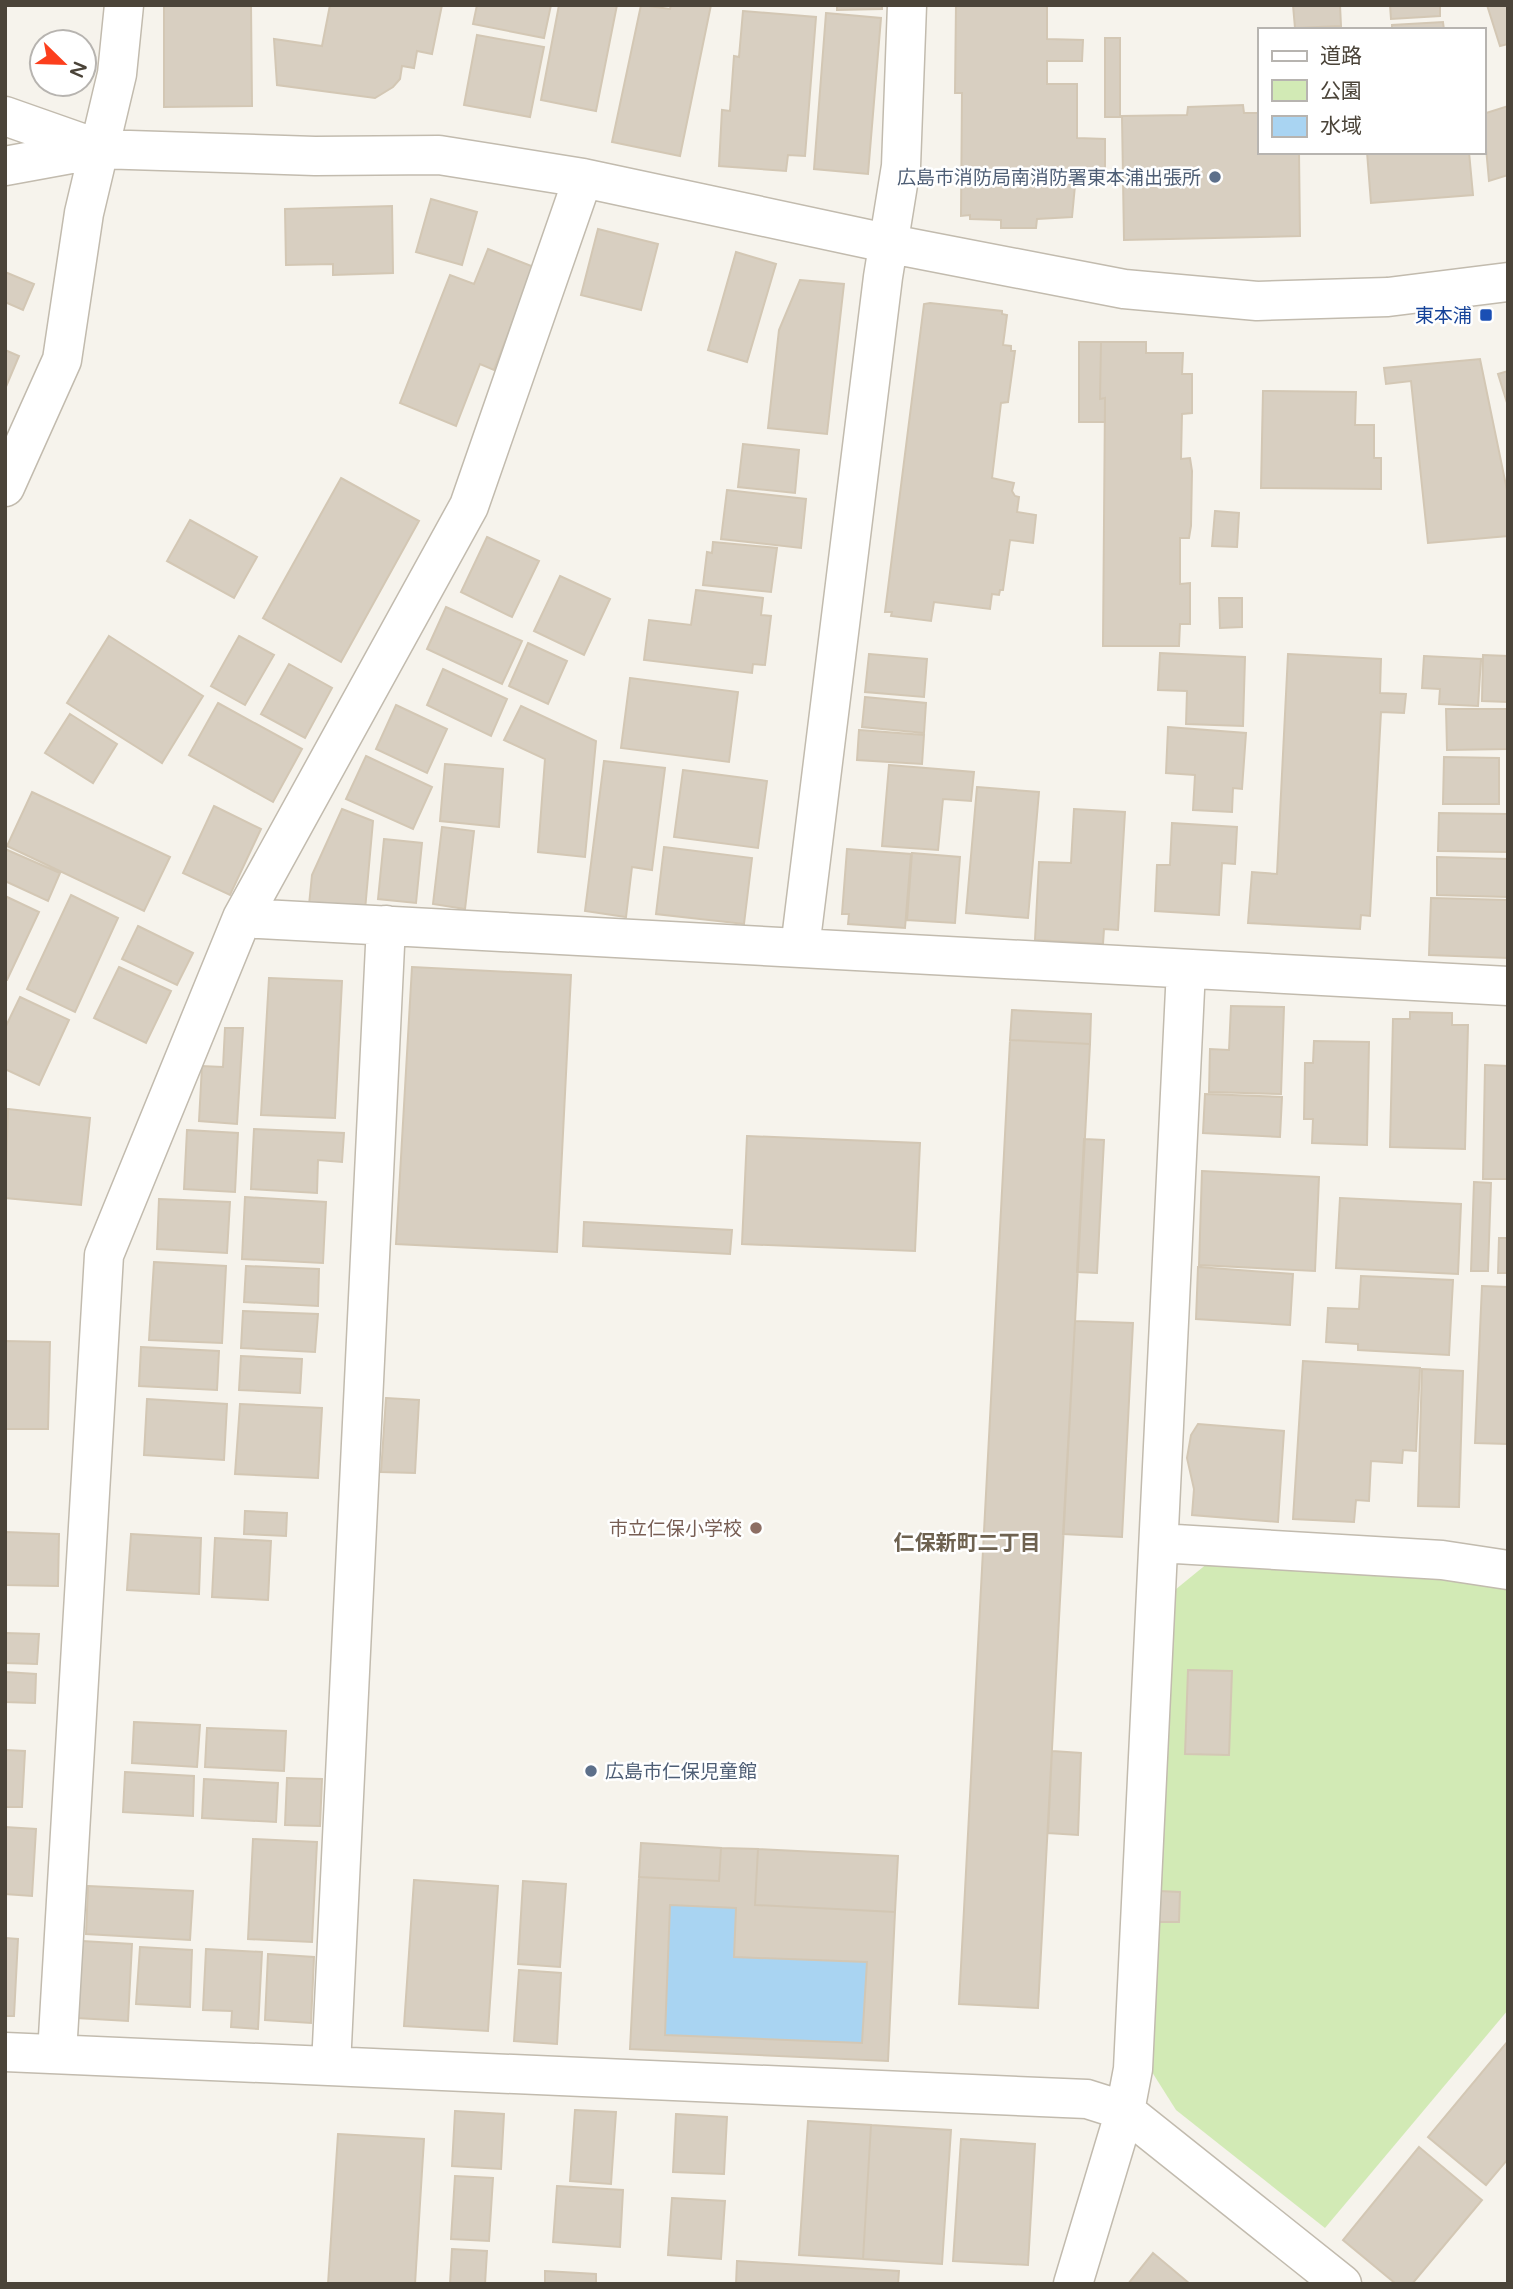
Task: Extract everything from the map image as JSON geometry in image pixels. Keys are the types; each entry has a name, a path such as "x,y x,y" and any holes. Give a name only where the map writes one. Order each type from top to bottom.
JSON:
{"street":[{"path":"5,487 62,360 84,213 117,75 124,5"},
{"path":"800,948 883,277 891,244 901,166 907,5"},
{"path":"5,116 99,149"},
{"path":"5,166 99,149 315,156 439,155 583,178 891,244 1124,289 1257,301 1388,297 1508,282"},
{"path":"57,2054 104,1255 242,918 469,506 583,178"},
{"path":"242,918 1508,986"},
{"path":"331,2066 386,925"},
{"path":"1073,2284 1125,2111 1133,2069 1186,969"},
{"path":"1159,1543 1442,1560 1508,1570"},
{"path":"5,2052 1087,2099 1125,2111 1342,2284"}],"green space":[{"path":"1208,1563 1508,1583 1508,2010 1325,2228 1176,2110 1145,2061 1170,1594"}],"water":[{"path":"670,1905 736,1908 734,1957 867,1962 862,2043 665,2035"}],"building":[{"path":"164,5 251,5 252,106 164,107"},
{"path":"330,5 442,5 432,54 417,51 414,68 402,66 400,79 393,87 375,98 277,85 274,39 322,46"},
{"path":"477,5 551,5 544,38 473,24"},
{"path":"559,5 617,5 596,111 541,100"},
{"path":"641,5 670,9 671,5 711,5 680,156 612,142"},
{"path":"837,5 882,5 882,9 837,10"},
{"path":"956,5 1047,5 1047,39 1083,40 1082,61 1047,61 1047,84 1077,84 1077,138 1105,139 1105,175 1076,175 1072,217 1037,219 1036,228 1001,228 1001,220 961,216 962,93 955,93"},
{"path":"1293,5 1340,5 1341,26 1295,28"},
{"path":"1390,5 1440,5 1440,16 1391,19"},
{"path":"1487,5 1508,5 1508,44 1500,46"},
{"path":"743,11 816,17 805,156 788,155 786,171 719,166 722,110 730,111 734,56 739,57"},
{"path":"826,13 881,18 868,174 814,169"},
{"path":"1443,22 1444,28 1392,28 1392,25"},
{"path":"477,35 544,47 530,117 464,105"},
{"path":"1105,38 1120,38 1120,117 1105,117"},
{"path":"1243,105 1244,113 1258,113 1258,154 1299,154 1300,236 1124,240 1122,116 1187,115 1188,107"},
{"path":"1508,106 1508,175 1489,181 1485,136 1485,113"},
{"path":"1367,154 1469,154 1473,195 1371,203"},
{"path":"431,199 477,212 462,265 416,252"},
{"path":"392,206 393,273 333,275 333,264 286,265 285,209"},
{"path":"598,229 658,244 641,310 581,295"},
{"path":"488,249 534,267 494,370 480,364 456,426 400,403 450,275 474,284"},
{"path":"736,252 776,264 747,362 708,350"},
{"path":"5,272 34,284 23,310 5,302"},
{"path":"800,280 844,284 827,434 768,428 779,330"},
{"path":"924,304 1002,311 1002,314 1007,315 1003,345 1011,346 1011,351 1015,351 1008,402 1001,403 992,478 1014,483 1012,491 1019,497 1017,512 1036,515 1033,543 1010,540 1003,590 1000,590 999,595 992,594 990,609 934,602 931,621 891,616 892,612 885,612"},
{"path":"1079,342 1101,342 1100,399 1105,398 1105,422 1079,422"},
{"path":"1101,342 1146,342 1146,353 1183,353 1182,374 1192,374 1192,413 1182,414 1181,459 1190,458 1192,471 1191,526 1189,538 1180,538 1180,584 1190,583 1190,624 1180,624 1179,646 1103,646 1105,398 1100,399"},
{"path":"5,350 19,356 5,389"},
{"path":"1480,359 1508,495 1508,536 1428,543 1411,381 1386,384 1384,368"},
{"path":"1508,371 1508,406 1498,374"},
{"path":"1263,391 1356,392 1355,425 1374,425 1374,458 1381,458 1381,489 1261,488"},
{"path":"743,444 799,450 795,493 738,487"},
{"path":"341,478 419,521 341,662 263,618"},
{"path":"727,490 806,499 801,548 721,539"},
{"path":"1215,511 1239,513 1237,547 1212,546"},
{"path":"190,520 257,557 234,598 167,561"},
{"path":"487,537 539,561 512,617 461,592"},
{"path":"713,542 777,548 771,592 703,585 707,552 712,553"},
{"path":"560,576 610,599 584,655 534,631"},
{"path":"696,590 763,598 761,615 771,616 765,665 753,664 752,673 644,660 649,620 691,625"},
{"path":"1219,598 1242,598 1242,627 1220,628"},
{"path":"446,607 522,641 502,684 427,649"},
{"path":"109,636 203,696 162,763 67,703"},
{"path":"239,636 274,655 245,705 211,686"},
{"path":"528,643 567,661 548,704 509,686"},
{"path":"1160,653 1245,657 1243,726 1186,724 1187,691 1158,690"},
{"path":"869,654 927,659 924,697 865,692"},
{"path":"1288,654 1381,659 1380,693 1406,694 1404,713 1381,712 1370,916 1361,915 1360,929 1248,923 1252,872 1277,874"},
{"path":"1483,655 1508,656 1508,702 1482,701"},
{"path":"1424,656 1481,659 1478,706 1439,704 1440,689 1422,688"},
{"path":"289,664 332,688 305,738 261,714"},
{"path":"443,669 507,699 491,736 427,705"},
{"path":"630,678 738,692 729,762 621,748"},
{"path":"865,697 926,703 924,733 862,727"},
{"path":"218,703 302,749 273,802 189,755"},
{"path":"396,705 447,729 427,773 376,749"},
{"path":"521,706 596,741 585,857 538,852 545,759 504,740"},
{"path":"1446,709 1508,709 1508,749 1447,750"},
{"path":"70,714 117,744 93,783 45,753"},
{"path":"1168,727 1246,733 1242,789 1233,788 1232,812 1193,810 1195,775 1166,773"},
{"path":"859,730 924,735 922,764 857,760"},
{"path":"366,756 432,787 413,829 346,799"},
{"path":"1444,757 1499,758 1499,804 1443,804"},
{"path":"604,761 665,768 652,870 632,867 626,917 585,911"},
{"path":"445,764 503,769 499,827 440,821"},
{"path":"889,765 974,772 971,801 943,799 938,850 882,846"},
{"path":"683,770 767,781 758,848 674,837"},
{"path":"977,787 1039,792 1028,918 966,913"},
{"path":"32,792 170,857 144,911 7,846"},
{"path":"214,806 261,829 230,895 183,873"},
{"path":"342,809 373,821 365,910 309,905 312,875"},
{"path":"1074,809 1125,812 1118,930 1104,929 1103,944 1035,940 1039,862 1071,863"},
{"path":"1439,813 1508,814 1508,852 1438,851"},
{"path":"1172,823 1237,827 1235,864 1222,863 1219,915 1155,911 1157,865 1170,865"},
{"path":"442,827 474,831 465,909 433,904"},
{"path":"384,839 422,843 416,903 378,899"},
{"path":"664,847 752,858 744,924 656,914"},
{"path":"5,849 60,873 48,901 5,881"},
{"path":"847,849 911,854 905,928 848,924 849,914 842,914"},
{"path":"912,853 960,857 955,923 907,920"},
{"path":"1437,857 1508,859 1508,897 1437,895"},
{"path":"71,895 118,918 75,1012 27,989"},
{"path":"5,896 39,912 7,980 5,980"},
{"path":"1431,898 1508,900 1508,958 1429,955"},
{"path":"138,926 193,953 177,985 122,959"},
{"path":"119,967 171,991 146,1043 94,1018"},
{"path":"412,967 571,975 557,1252 396,1244"},
{"path":"269,978 342,981 335,1118 261,1115"},
{"path":"20,997 69,1020 39,1085 5,1069 5,1028"},
{"path":"1231,1006 1284,1007 1281,1094 1209,1092 1210,1049 1229,1050"},
{"path":"1012,1010 1091,1014 1090,1044 1010,1040"},
{"path":"1410,1012 1452,1013 1452,1025 1468,1025 1465,1149 1390,1147 1393,1019 1410,1019"},
{"path":"225,1028 243,1028 237,1124 199,1121 202,1066 223,1067"},
{"path":"1010,1040 1090,1044 1038,2008 959,2004"},
{"path":"1314,1041 1369,1042 1367,1145 1312,1143 1313,1119 1304,1119 1305,1063 1313,1063"},
{"path":"1485,1065 1508,1066 1508,1179 1483,1179"},
{"path":"1205,1094 1282,1097 1280,1137 1203,1133"},
{"path":"8,1109 90,1118 81,1205 5,1198"},
{"path":"254,1129 344,1133 342,1162 318,1160 317,1193 251,1189"},
{"path":"187,1130 238,1133 235,1192 184,1189"},
{"path":"747,1136 920,1143 915,1251 742,1244"},
{"path":"1084,1139 1104,1140 1097,1273 1077,1272"},
{"path":"1202,1171 1319,1177 1315,1271 1199,1265"},
{"path":"1474,1182 1491,1183 1488,1271 1471,1271"},
{"path":"245,1197 326,1202 323,1263 242,1259"},
{"path":"1340,1198 1461,1204 1458,1274 1336,1268"},
{"path":"159,1199 230,1202 227,1253 157,1249"},
{"path":"584,1222 732,1230 730,1254 583,1246"},
{"path":"1499,1238 1508,1238 1508,1273 1498,1273"},
{"path":"154,1262 226,1266 222,1343 149,1340"},
{"path":"246,1266 319,1269 318,1306 244,1302"},
{"path":"1198,1267 1293,1274 1290,1325 1196,1319"},
{"path":"1361,1276 1453,1280 1449,1355 1358,1350 1358,1344 1326,1342 1328,1308 1359,1309"},
{"path":"1482,1286 1508,1287 1508,1444 1475,1443"},
{"path":"243,1311 318,1314 315,1352 241,1348"},
{"path":"1075,1321 1133,1323 1122,1537 1063,1534"},
{"path":"5,1341 50,1342 48,1429 5,1429"},
{"path":"141,1347 219,1351 217,1390 139,1386"},
{"path":"241,1356 302,1359 300,1393 239,1390"},
{"path":"1303,1361 1420,1368 1416,1451 1403,1450 1402,1463 1371,1461 1369,1501 1356,1500 1354,1522 1293,1519"},
{"path":"1422,1369 1463,1371 1459,1507 1418,1506"},
{"path":"386,1398 419,1400 415,1473 381,1472"},
{"path":"147,1399 227,1404 224,1460 144,1455"},
{"path":"240,1404 322,1408 318,1478 235,1474"},
{"path":"1198,1424 1284,1431 1278,1522 1192,1515 1194,1489 1187,1458 1191,1435"},
{"path":"245,1511 287,1513 286,1536 244,1534"},
{"path":"5,1532 59,1534 58,1586 5,1585"},
{"path":"131,1534 201,1538 199,1594 127,1590"},
{"path":"215,1538 271,1541 268,1600 212,1597"},
{"path":"5,1633 39,1634 37,1664 5,1663"},
{"path":"1188,1670 1232,1671 1229,1755 1185,1754"},
{"path":"5,1672 36,1674 35,1703 5,1702"},
{"path":"134,1722 200,1725 197,1767 132,1763"},
{"path":"207,1728 286,1731 284,1771 205,1767"},
{"path":"5,1750 25,1751 22,1807 5,1807"},
{"path":"1052,1751 1081,1753 1078,1835 1048,1833"},
{"path":"125,1772 194,1776 193,1816 123,1812"},
{"path":"287,1778 322,1779 320,1826 285,1825"},
{"path":"204,1779 278,1783 276,1822 202,1818"},
{"path":"5,1827 36,1829 32,1896 5,1894"},
{"path":"253,1839 317,1842 312,1942 248,1939"},
{"path":"641,1843 721,1848 719,1881 639,1877"},
{"path":"721,1848 758,1849 755,1905 895,1912 888,2061 630,2049 639,1877 719,1881","holes":["670,1905 736,1908 734,1957 867,1962 862,2043 665,2035"]},
{"path":"758,1849 898,1856 895,1912 755,1905"},
{"path":"414,1880 498,1886 488,2031 404,2026"},
{"path":"523,1881 566,1884 560,1967 518,1964"},
{"path":"88,1886 193,1891 190,1940 86,1934"},
{"path":"1159,1891 1180,1892 1179,1922 1158,1922"},
{"path":"5,1938 18,1939 14,2016 5,2016"},
{"path":"82,1941 132,1944 128,2021 77,2018"},
{"path":"140,1947 192,1950 190,2007 136,2004"},
{"path":"206,1949 262,1952 258,2029 231,2027 232,2011 203,2010"},
{"path":"268,1954 314,1957 311,2023 265,2020"},
{"path":"519,1970 561,1973 557,2044 514,2041"},
{"path":"1508,2041 1508,2159 1486,2185 1428,2137"},
{"path":"575,2110 616,2112 611,2184 570,2181"},
{"path":"455,2111 504,2114 501,2169 452,2166"},
{"path":"676,2114 727,2117 724,2174 673,2172"},
{"path":"808,2121 871,2125 863,2259 799,2255"},
{"path":"871,2125 951,2130 942,2264 863,2259"},
{"path":"338,2134 424,2139 415,2284 328,2284"},
{"path":"961,2139 1035,2144 1028,2265 953,2261"},
{"path":"1419,2147 1482,2200 1412,2284 1396,2284 1343,2240"},
{"path":"455,2176 493,2178 489,2241 451,2239"},
{"path":"557,2186 623,2190 620,2247 553,2242"},
{"path":"672,2198 725,2201 721,2259 668,2255"},
{"path":"452,2249 487,2251 485,2284 450,2284"},
{"path":"1153,2253 1190,2284 1128,2284"},
{"path":"737,2261 899,2271 898,2284 736,2284"},
{"path":"545,2271 596,2274 596,2284 545,2284"}],"place":[{"name":"広島市消防局南消防署東本浦出張所","path":"1215,177"},
{"name":"東本浦","path":"1486,315"},
{"name":"市立仁保小学校","path":"756,1528"},
{"name":"広島市仁保児童館","path":"591,1771"}],"district":[{"name":"仁保新町二丁目","path":"967,1543"}]}
